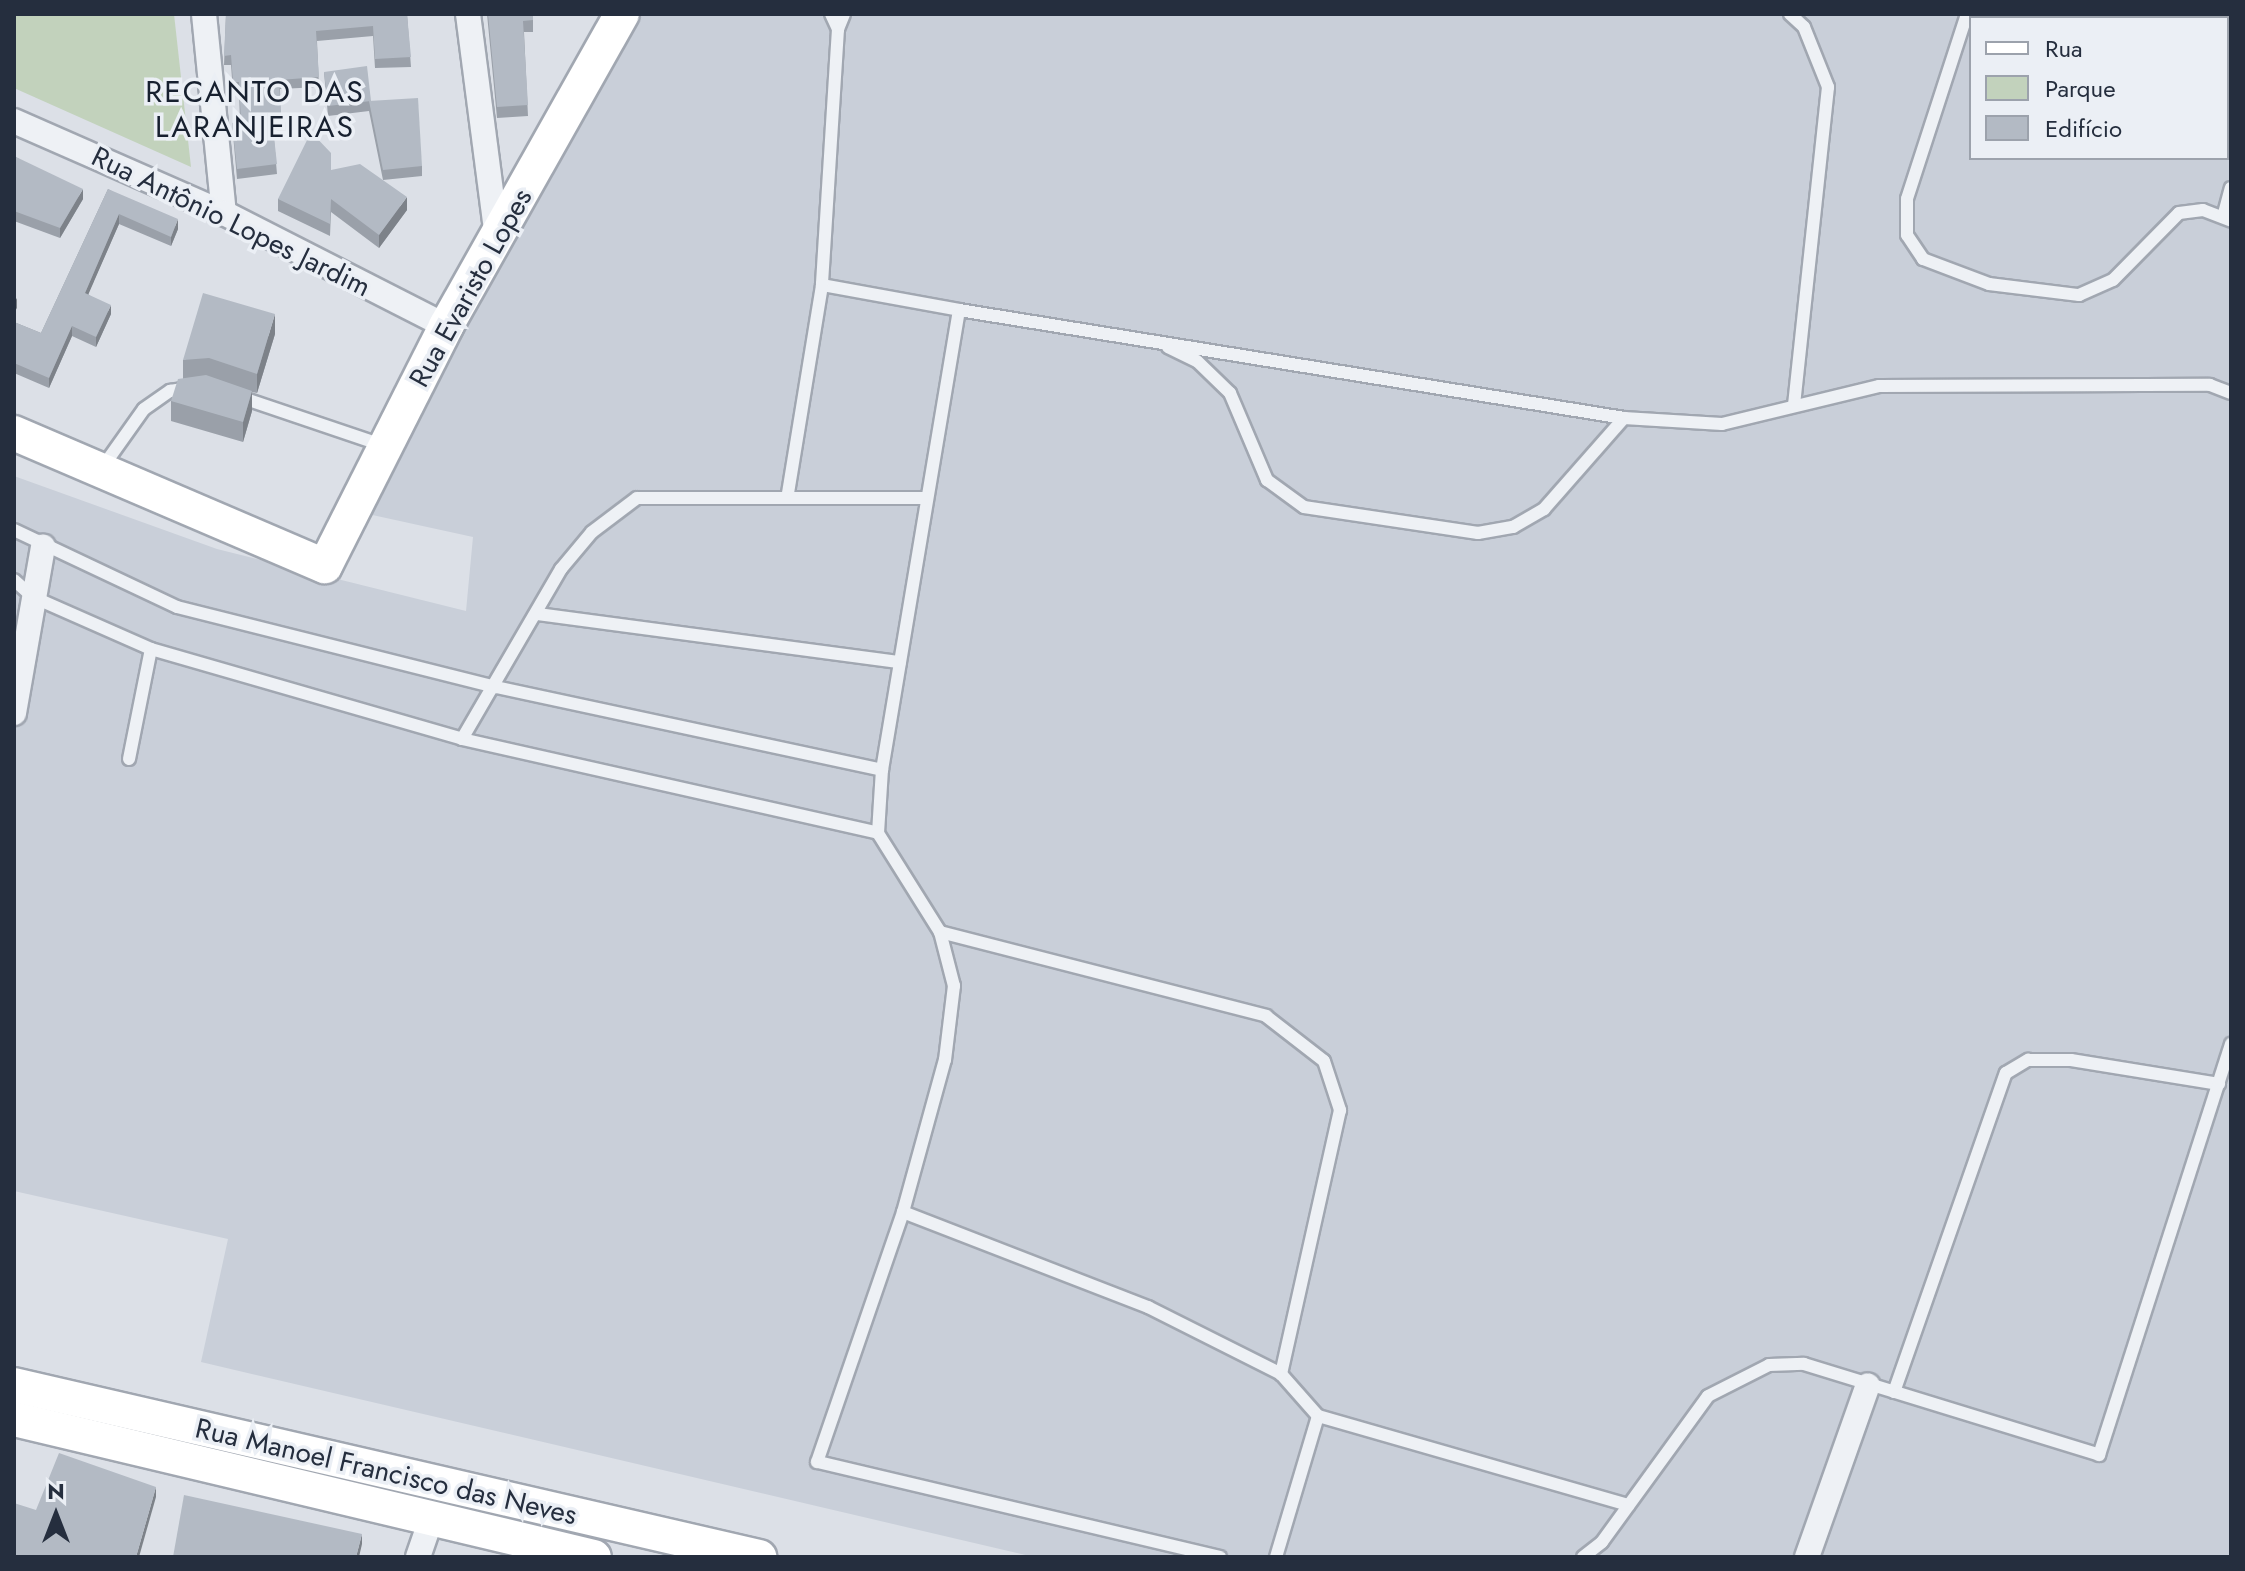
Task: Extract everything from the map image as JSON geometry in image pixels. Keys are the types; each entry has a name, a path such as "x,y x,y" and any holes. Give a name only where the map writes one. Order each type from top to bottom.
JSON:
{"main road":[{"name":"Rua Evaristo Lopes","path":"100,470 325,566 446,326 622,14"},
{"path":"14,433 100,470"},
{"name":"Rua Manoel Francisco das Neves","path":"14,1385 759,1557"},
{"name":"Rua Manoel Francisco das Neves","path":"14,1419 594,1557"}],"street":[{"path":"204,14 224,213"},
{"path":"468,14 497,239"},
{"name":"Rua Antônio Lopes Jardim","path":"14,121 224,213 446,326"},
{"path":"14,713 20,636 33,597 43,547"},
{"path":"1807,1557 1868,1385"},
{"path":"418,1557 431,1520"}],"lane":[{"path":"831,14 838,29"},
{"path":"788,493 822,285 838,29 844,14"},
{"path":"1790,14 1804,27 1828,87 1794,404"},
{"path":"1967,14 1907,199 1907,235 1923,259 1989,284 2079,295 2113,280 2179,213 2227,219 2231,188"},
{"path":"822,285 1624,418 1722,424 1794,404 1879,386 2210,385 2231,393"},
{"path":"959,310 882,770 878,833 940,932 954,986 945,1060 903,1212 817,1462 1220,1557"},
{"path":"1156,341 1197,361 1230,393 1267,480 1304,507 1478,533 1513,527 1544,509 1624,418"},
{"path":"100,470 144,409 170,391 207,386"},
{"path":"222,391 385,446"},
{"path":"462,739 592,532 637,498 788,493 927,498"},
{"path":"14,530 43,547 177,607 496,687 882,770"},
{"path":"14,580 33,597 151,649 462,739 878,833"},
{"path":"538,614 900,662"},
{"path":"129,759 151,649"},
{"path":"940,932 1266,1016 1324,1061 1340,1110 1281,1374"},
{"path":"1583,1557 1629,1505 1708,1396 1736,1376 1804,1364 2099,1455 2231,1044"},
{"path":"1894,1392 2006,1073 2028,1060 2071,1060 2219,1084"},
{"path":"903,1212 1148,1307 1281,1374 1318,1416 1629,1505"},
{"path":"1276,1557 1318,1416"}],"shaded area":[{"path":"626,14 2231,14 2231,1557 1034,1557 201,1362 228,1239 14,1191 14,476 217,549 466,611 473,537 354,511"}],"green space":[{"path":"14,14 174,14 191,167 14,88"}],"building":[{"path":"226,14 407,14 411,57 375,59 373,26 316,31 319,77 279,80 281,118 272,119 277,164 237,169 232,123 241,122 239,82 233,82 231,55 224,56"},
{"path":"488,14 533,14 533,20 523,21 528,105 497,107"},
{"path":"367,66 371,101 328,106 324,72"},
{"path":"418,98 422,166 383,170 369,101"},
{"path":"311,132 331,153 331,170 360,164 407,197 379,235 331,199 330,224 278,199"},
{"path":"14,156 83,189 60,228 14,211"},
{"path":"108,189 178,219 171,237 119,214 85,293 111,305 96,337 72,326 49,378 14,363 14,322 41,333"},
{"path":"203,293 275,314 257,374 209,358 183,360"},
{"path":"206,375 252,391 243,422 171,401 178,379"},
{"path":"59,1453 156,1487 136,1557 14,1557 14,1503 36,1510"},
{"path":"184,1495 362,1534 356,1557 173,1557"}],"district":[{"name":"RECANTO DAS LARANJEIRAS","path":"255,109"}]}
